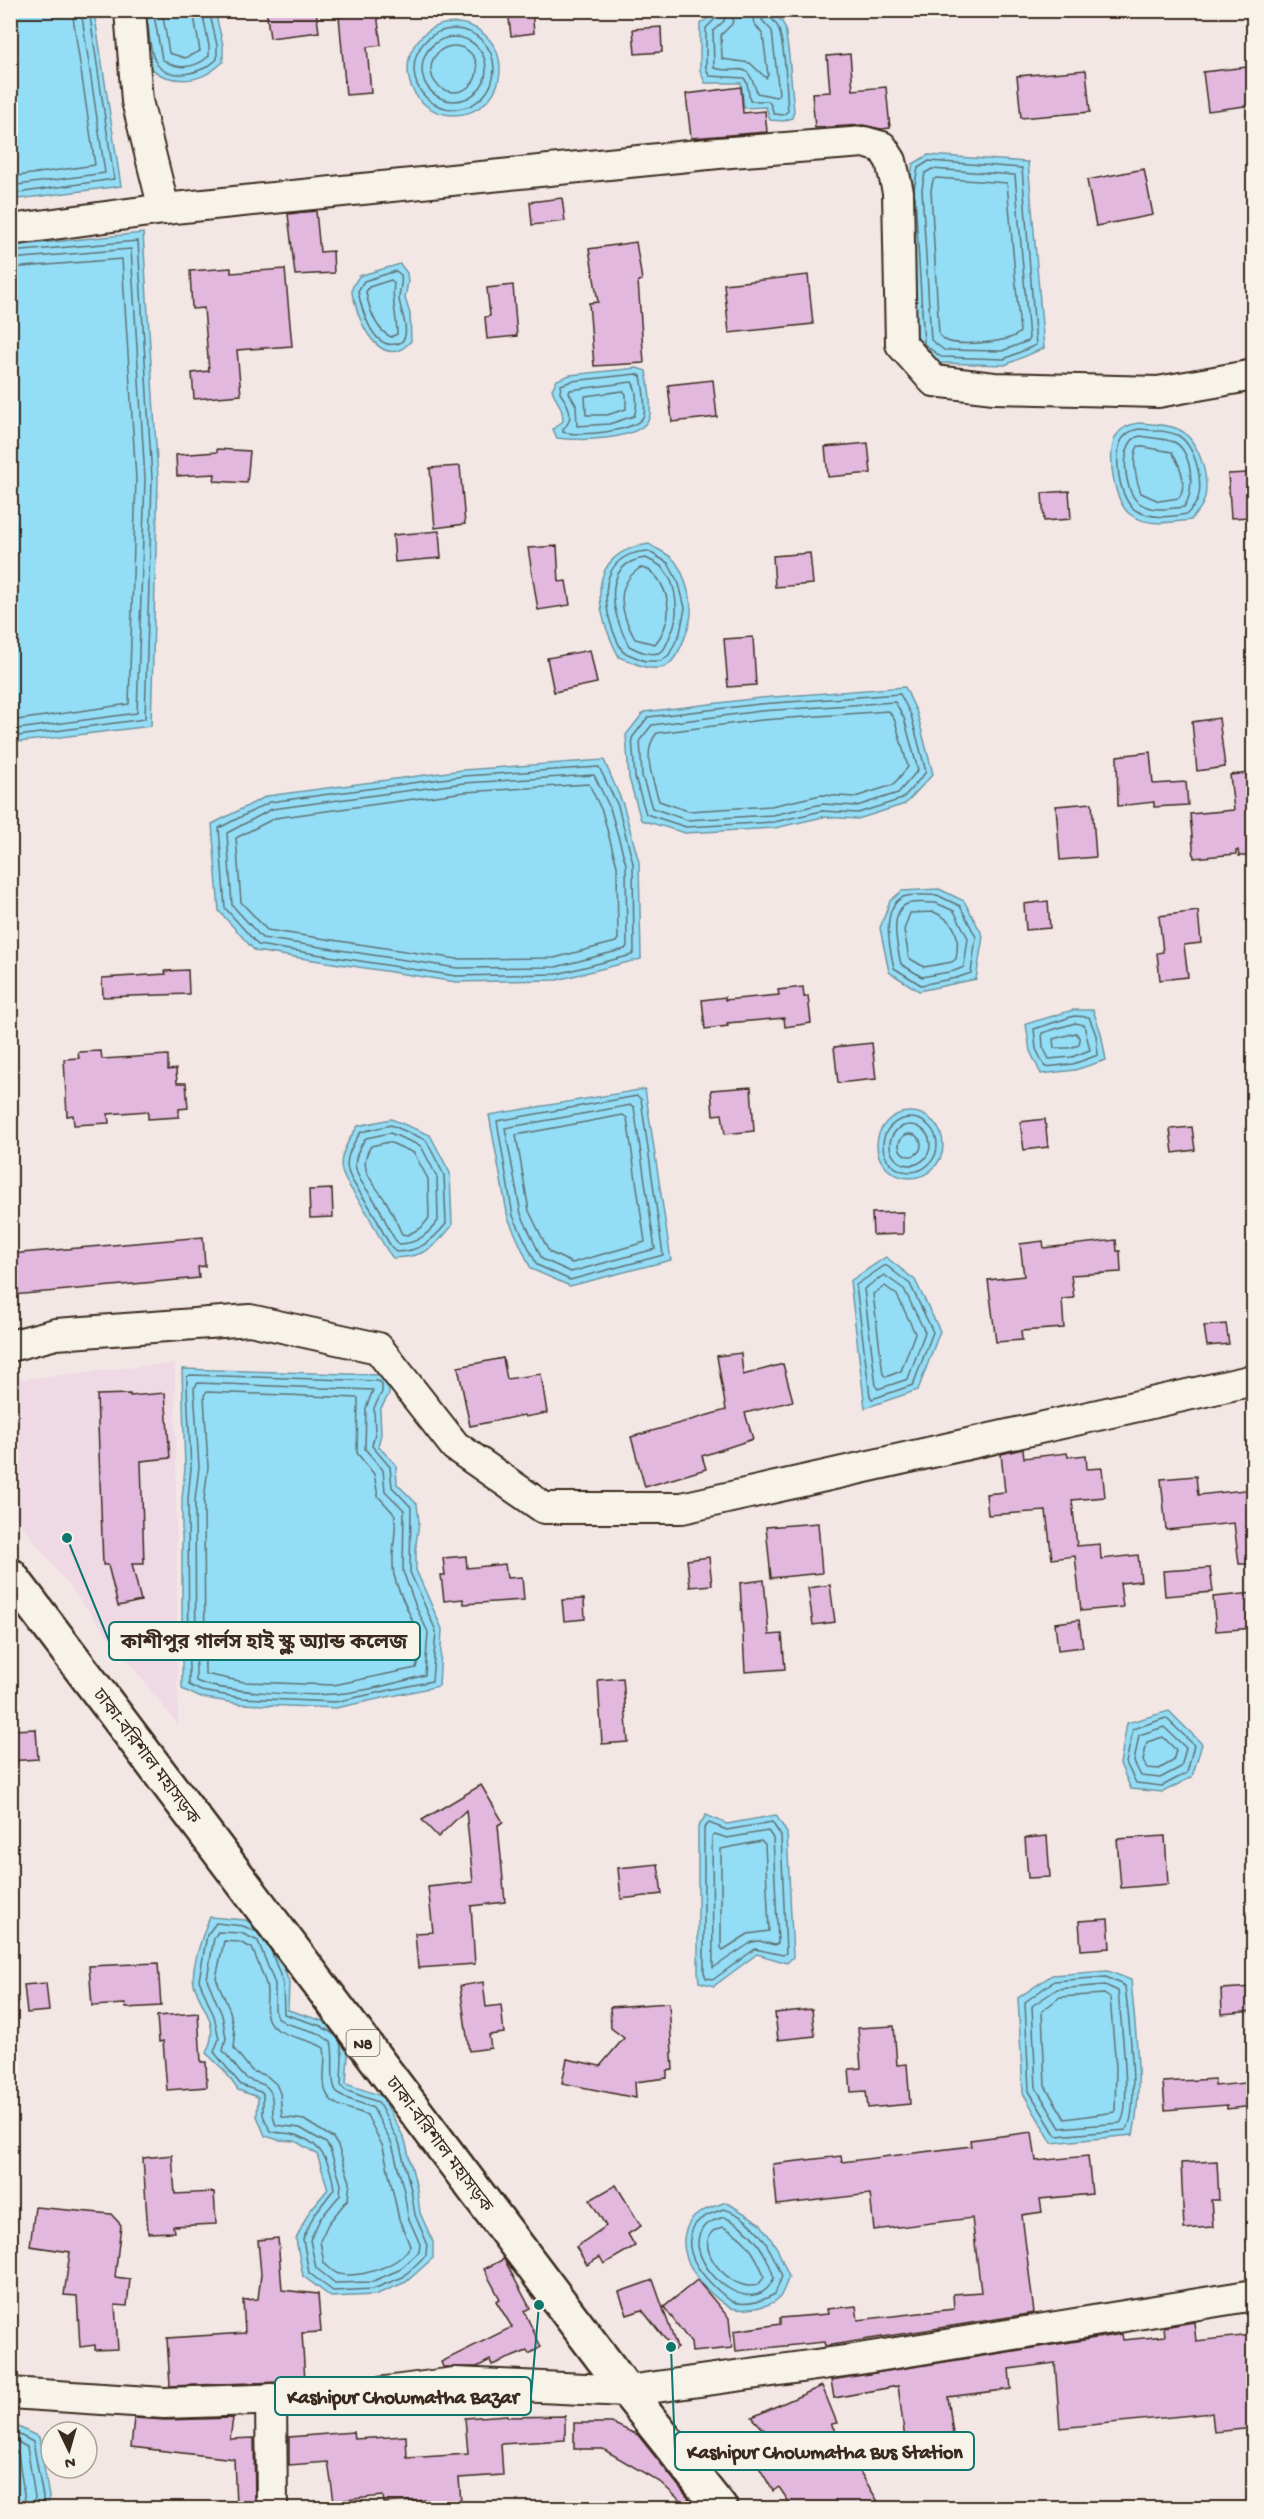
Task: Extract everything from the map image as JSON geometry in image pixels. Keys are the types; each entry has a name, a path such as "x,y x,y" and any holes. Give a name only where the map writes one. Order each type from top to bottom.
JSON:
{"highway":[{"name":"ঢাকা-বরিশাল মহাসড়ক","path":"10,1575 627,2391 720,2508"}],"street":[{"path":"130,10 137,101 164,209"},
{"path":"10,230 164,209 718,153 864,142 882,147 891,161 898,192 898,286 901,344 934,381 994,388 1158,392 1254,375"},
{"path":"10,1346 56,1334 250,1320 378,1348 455,1446 544,1508 682,1508 1254,1380"},
{"path":"10,2393 164,2403 347,2397 455,2383 627,2391 858,2359 1254,2295"},
{"path":"271,2399 272,2508"}],"shaded area":[{"path":"175,1363 178,1725 11,1512 11,1380","holes":["130,1394 133,1467 100,1468 97,1395","165,1394 170,1458 138,1461","142,1487 144,1563 104,1565 101,1488"]}],"water":[{"path":"140,10 215,11 223,45 223,62 204,76 190,80 174,79 158,74 151,67 145,54"},
{"path":"10,11 94,11 121,186 11,200"},
{"path":"717,11 768,11 781,20 785,27 789,56 794,111 792,118 784,121 770,120 766,107 744,108 741,83 705,83 700,70 700,24"},
{"path":"454,23 472,27 486,37 496,51 500,69 496,87 486,101 472,111 454,115 436,111 422,101 412,87 408,69 412,51 422,37 436,27"},
{"path":"928,155 1028,162 1044,348 1005,365 939,363 917,347 908,189 913,164"},
{"path":"143,233 158,478 151,726 11,743 11,246"},
{"path":"400,264 407,273 405,298 410,314 411,341 401,349 392,352 375,343 368,334 358,313 352,291 359,276"},
{"path":"637,368 646,371 650,395 650,414 644,426 608,438 557,438 553,429 563,421 562,411 552,389 557,380 570,375"},
{"path":"1139,423 1165,425 1180,430 1199,453 1205,475 1205,496 1201,507 1191,520 1160,523 1145,521 1131,515 1120,501 1113,478 1113,444 1120,431 1129,425"},
{"path":"649,544 677,563 685,581 691,606 690,621 680,649 670,663 659,668 641,666 619,657 611,640 601,604 600,587 604,572 613,559 628,550"},
{"path":"905,687 917,713 933,774 905,804 858,819 823,817 775,828 685,833 641,820 629,778 626,735 644,712 760,698"},
{"path":"604,760 623,804 639,862 641,959 557,980 456,982 255,951 219,911 212,824 267,796 463,770"},
{"path":"939,889 964,901 983,936 976,979 919,991 889,972 880,928 890,901 902,891"},
{"path":"1073,1010 1093,1010 1101,1033 1106,1060 1075,1070 1041,1074 1030,1051 1026,1024"},
{"path":"645,1089 671,1260 570,1286 531,1269 508,1218 489,1115"},
{"path":"904,1112 916,1112 928,1117 938,1127 943,1145 941,1158 928,1173 916,1178 904,1178 892,1173 882,1163 877,1151 877,1139 882,1127 892,1117"},
{"path":"391,1119 430,1135 450,1173 452,1226 439,1241 420,1254 393,1258 346,1180 341,1163 343,1153 358,1126"},
{"path":"886,1257 915,1280 940,1331 918,1390 865,1408 850,1281"},
{"path":"182,1369 380,1375 389,1380 389,1394 380,1410 381,1434 378,1446 396,1465 397,1484 417,1504 419,1522 416,1570 442,1629 439,1686 336,1708 241,1704 199,1697 182,1689 182,1499 185,1468"},
{"path":"1169,1711 1202,1744 1192,1777 1163,1792 1131,1789 1120,1764 1127,1723"},
{"path":"706,1815 727,1824 776,1815 787,1833 793,1957 787,1963 757,1954 714,1986 699,1982 698,1973 698,1827"},
{"path":"210,1917 245,1920 269,1931 289,1982 288,2010 323,2021 345,2034 348,2055 346,2084 382,2096 405,2140 417,2189 420,2213 433,2242 433,2258 406,2282 375,2295 331,2297 303,2276 296,2239 309,2212 328,2189 317,2154 295,2141 265,2136 257,2116 258,2097 238,2090 224,2070 206,2053 212,2033 211,2025 193,1978 198,1950"},
{"path":"1108,1971 1131,1980 1138,2077 1133,2135 1052,2143 1023,2093 1018,1998 1052,1975"},
{"path":"726,2202 760,2223 777,2248 789,2277 780,2296 774,2302 746,2309 727,2306 700,2281 687,2260 684,2236 691,2220 705,2210"},
{"path":"10,2423 39,2437 39,2480 46,2480 49,2497 48,2508 11,2508"}],"building":[{"path":"266,10 316,10 319,32 270,38"},
{"path":"508,10 532,10 534,33 511,36"},
{"path":"377,13 381,45 367,47 371,93 346,95 339,16"},
{"path":"661,27 662,52 635,54 633,29"},
{"path":"850,54 853,90 886,87 890,128 881,129 863,125 815,128 812,93 830,92 827,56"},
{"path":"1247,67 1252,105 1208,111 1203,72"},
{"path":"1086,70 1090,112 1021,118 1017,76"},
{"path":"741,87 743,113 765,111 767,132 691,138 686,94"},
{"path":"1144,169 1153,215 1096,226 1087,180"},
{"path":"562,198 565,221 532,225 530,202"},
{"path":"316,211 320,252 333,251 334,273 295,275 288,214"},
{"path":"636,242 642,280 638,281 644,363 594,366 589,303 598,302 589,249"},
{"path":"231,268 231,273 285,269 292,346 237,350 241,395 194,399 192,373 209,371 204,308 192,309 190,271"},
{"path":"808,275 813,324 729,333 724,284"},
{"path":"513,285 517,336 487,339 485,317 490,316 487,288"},
{"path":"713,380 717,417 672,422 668,385"},
{"path":"868,443 871,473 828,477 825,447"},
{"path":"217,449 250,451 247,483 214,481 215,474 177,476 176,455 217,452"},
{"path":"460,466 465,524 435,528 430,468"},
{"path":"1248,473 1252,517 1231,518 1228,474"},
{"path":"1069,491 1071,519 1044,521 1042,493"},
{"path":"439,531 441,558 395,562 393,535"},
{"path":"557,546 559,582 566,581 570,605 538,610 528,548"},
{"path":"810,553 813,584 775,587 773,556"},
{"path":"753,637 756,685 728,687 724,639"},
{"path":"590,650 597,683 554,692 547,658"},
{"path":"1219,718 1225,767 1197,771 1192,722"},
{"path":"1150,752 1153,784 1186,782 1188,805 1154,807 1154,802 1118,806 1117,756"},
{"path":"1250,773 1254,802 1254,856 1239,856 1238,850 1236,854 1194,858 1190,814 1234,810 1230,775"},
{"path":"1092,803 1096,857 1060,860 1056,806"},
{"path":"1048,901 1050,928 1026,930 1024,904"},
{"path":"1198,911 1201,943 1184,945 1188,977 1160,980 1157,953 1163,952 1159,916"},
{"path":"188,970 189,994 103,997 102,978 166,974 165,971"},
{"path":"803,987 804,997 808,996 811,1023 785,1027 784,1018 727,1023 728,1026 705,1029 702,1000 779,995 778,990"},
{"path":"872,1043 876,1079 838,1083 834,1047"},
{"path":"101,1051 102,1059 168,1055 168,1070 176,1069 177,1083 186,1083 188,1108 179,1109 179,1117 148,1119 148,1111 108,1114 109,1123 74,1125 73,1115 67,1116 64,1059 79,1058 78,1052"},
{"path":"751,1087 754,1131 725,1134 722,1114 713,1115 711,1090"},
{"path":"1045,1119 1048,1147 1024,1150 1020,1122"},
{"path":"1192,1127 1195,1150 1173,1153 1170,1129"},
{"path":"332,1189 333,1217 310,1218 309,1190"},
{"path":"903,1212 903,1234 873,1235 872,1213"},
{"path":"203,1237 205,1266 198,1267 199,1278 13,1295 12,1284 10,1284 10,1254"},
{"path":"1116,1240 1117,1251 1120,1251 1121,1272 1071,1275 1074,1298 1062,1299 1064,1328 1021,1331 1022,1340 996,1342 988,1280 1024,1276 1020,1244 1043,1241 1044,1248"},
{"path":"1226,1324 1229,1344 1207,1346 1204,1326"},
{"path":"741,1353 743,1375 783,1364 793,1401 745,1413 753,1439 702,1456 706,1469 645,1487 631,1437 726,1410 717,1356"},
{"path":"503,1358 507,1379 541,1374 547,1413 525,1417 524,1415 470,1426 458,1367"},
{"path":"165,1393 170,1458 141,1461 144,1564 132,1564 141,1601 118,1606 108,1565 103,1565 97,1395 130,1394 130,1396"},
{"path":"1023,1449 1024,1458 1067,1453 1068,1457 1086,1455 1087,1469 1102,1468 1105,1497 1072,1500 1077,1546 1100,1544 1101,1559 1138,1555 1141,1581 1120,1583 1123,1607 1081,1611 1075,1556 1052,1559 1046,1511 988,1515 986,1494 1005,1492 1001,1454"},
{"path":"1196,1476 1198,1495 1254,1489 1254,1564 1239,1564 1234,1523 1166,1530 1161,1479"},
{"path":"818,1523 822,1573 771,1578 766,1527"},
{"path":"466,1556 467,1568 505,1564 507,1578 522,1577 524,1600 464,1604 463,1599 444,1601 441,1575 445,1575 443,1558"},
{"path":"709,1557 712,1585 690,1587 687,1560"},
{"path":"1210,1568 1213,1592 1165,1596 1163,1571"},
{"path":"764,1580 769,1635 782,1634 785,1669 745,1672 740,1583"},
{"path":"830,1585 835,1622 813,1625 808,1588"},
{"path":"1254,1593 1254,1628 1216,1631 1213,1597"},
{"path":"584,1599 585,1619 564,1621 562,1600"},
{"path":"1079,1620 1083,1647 1058,1650 1055,1623"},
{"path":"623,1678 628,1742 602,1744 598,1680"},
{"path":"36,1729 38,1759 10,1761 10,1730"},
{"path":"481,1785 503,1822 498,1825 505,1902 471,1906 475,1964 418,1968 415,1933 433,1932 428,1887 473,1882 466,1810 438,1837 422,1820"},
{"path":"1047,1836 1050,1877 1028,1878 1025,1838"},
{"path":"1165,1836 1168,1884 1121,1888 1117,1839"},
{"path":"658,1864 662,1894 621,1899 618,1868"},
{"path":"1108,1919 1110,1948 1081,1950 1079,1921"},
{"path":"158,1963 161,2006 126,2008 125,2004 92,2006 89,1966"},
{"path":"483,1982 486,2007 501,2005 504,2033 489,2035 491,2048 469,2051 460,1986"},
{"path":"46,1983 49,2011 27,2013 24,1985"},
{"path":"1254,1987 1254,2011 1222,2014 1221,1989"},
{"path":"669,2003 673,2070 667,2071 667,2078 635,2082 636,2098 562,2083 567,2059 600,2066 624,2038 611,2028 610,2007"},
{"path":"812,2009 815,2036 778,2040 775,2013"},
{"path":"198,2013 201,2062 206,2062 207,2087 167,2090 163,2041 159,2042 157,2016"},
{"path":"894,2026 897,2065 907,2064 910,2104 868,2108 866,2091 851,2092 849,2069 861,2068 858,2028"},
{"path":"1215,2079 1215,2086 1254,2082 1254,2106 1227,2109 1227,2105 1165,2110 1163,2082"},
{"path":"1032,2132 1036,2161 1088,2156 1092,2194 1040,2199 1042,2212 1022,2215 1034,2313 825,2346 824,2342 736,2351 734,2331 780,2324 780,2318 828,2314 827,2309 856,2306 858,2320 954,2309 953,2294 981,2292 972,2218 874,2230 870,2194 777,2205 773,2164 841,2156 842,2162 971,2146 970,2140"},
{"path":"172,2155 175,2194 214,2192 216,2224 173,2226 174,2232 148,2233 143,2158"},
{"path":"1217,2161 1219,2200 1211,2200 1213,2227 1184,2229 1181,2163"},
{"path":"616,2185 641,2226 628,2234 635,2246 604,2264 600,2257 587,2265 576,2247 606,2226 590,2200"},
{"path":"35,2207 111,2214 121,2225 115,2277 130,2279 127,2306 115,2305 118,2349 95,2350 95,2345 80,2347 77,2296 64,2295 70,2252 30,2246"},
{"path":"278,2238 282,2290 318,2294 321,2332 302,2333 305,2381 170,2386 167,2338 245,2333 243,2300 258,2299 261,2274 258,2240"},
{"path":"504,2259 530,2308 524,2311 541,2347 529,2354 527,2351 492,2365 490,2360 477,2367 443,2367 441,2362 512,2327 496,2301 500,2299 484,2269"},
{"path":"653,2280 677,2348 674,2350 642,2310 627,2315 619,2292"},
{"path":"697,2280 729,2318 732,2348 692,2352 691,2343 664,2307"},
{"path":"1194,2322 1196,2341 1252,2335 1254,2428 1214,2432 1212,2413 1060,2428 1055,2363 1009,2369 1011,2389 948,2397 953,2433 905,2439 898,2386 834,2398 831,2380 1122,2334 1123,2340 1165,2336 1164,2327"},
{"path":"822,2386 837,2423 831,2424 882,2508 793,2508 779,2487 773,2491 757,2464 781,2448 752,2417"},
{"path":"507,2415 508,2417 565,2416 565,2440 501,2444 503,2475 459,2478 461,2502 429,2503 428,2500 384,2503 383,2496 334,2501 328,2462 289,2465 289,2437 353,2432 354,2439 406,2436 407,2458 468,2454 465,2418"},
{"path":"134,2418 165,2420 233,2418 230,2439 254,2438 255,2503 236,2504 234,2459 131,2447"},
{"path":"574,2423 612,2423 638,2435 689,2499 684,2504 660,2482 603,2449 574,2449"}],"place":[{"name":"কাশীপুর গার্লস হাই স্কুল অ্যান্ড কলেজ","path":"67,1538"},
{"name":"Kashipur Chowmatha Bazar","path":"539,2305"},
{"name":"Kashipur Chowmatha Bus Station","path":"671,2347"}]}
